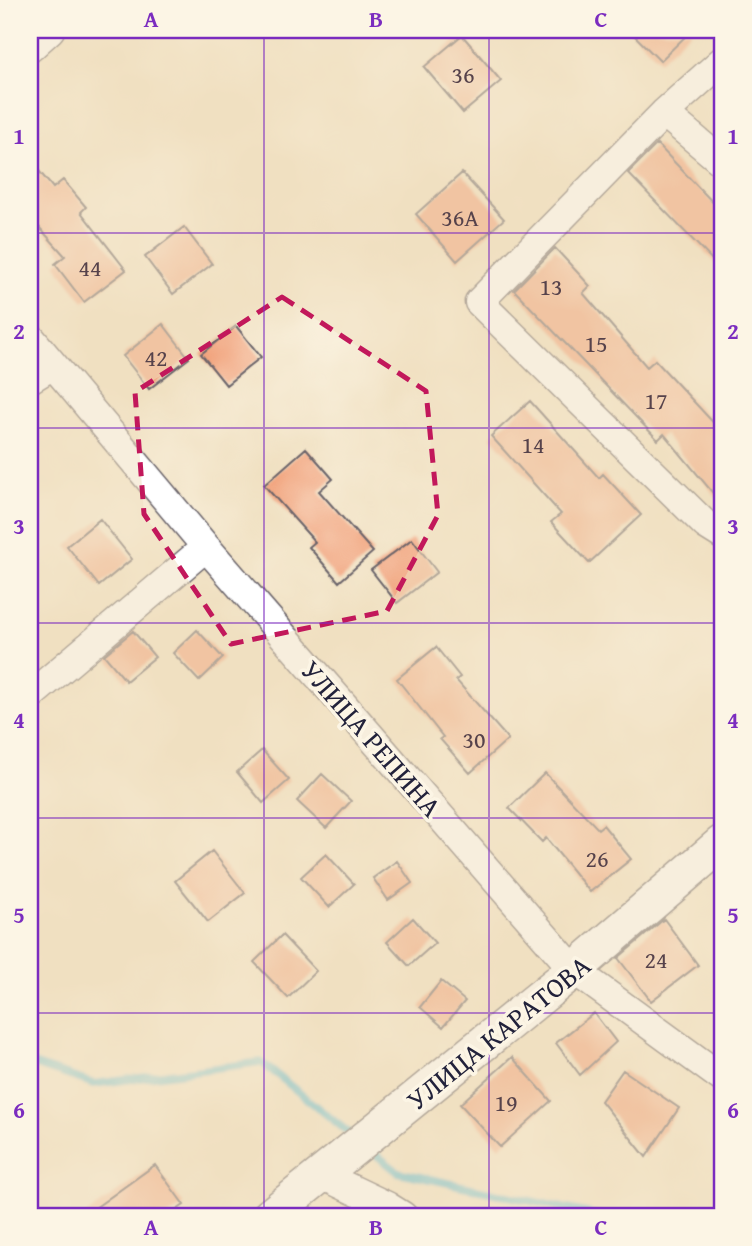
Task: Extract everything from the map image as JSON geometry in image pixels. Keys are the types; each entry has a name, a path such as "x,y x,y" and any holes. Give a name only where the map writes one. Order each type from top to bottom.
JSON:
{"street":[{"path":"30,48 50,30"},
{"path":"722,61 664,113 479,302 706,526 722,535"},
{"path":"664,113 722,162"},
{"name":"УЛИЦА РЕПИНА","path":"30,337 41,372 206,547 574,970 722,1078"},
{"path":"30,696 206,547"},
{"name":"УЛИЦА КАРАТОВА","path":"270,1216 574,970 722,843"},
{"path":"323,1175 403,1216"}],"highlighted area":[{"path":"282,297 426,391 438,515 387,611 231,644 144,514 135,392"}],"building":[{"path":"629,30 692,30 660,61"},
{"path":"462,35 501,81 463,113 424,67"},
{"path":"657,144 722,212 722,270 628,173"},
{"path":"30,160 53,188 63,180 86,207 81,212 126,270 84,302 55,264 65,256 30,217"},
{"path":"462,173 504,219 457,261 416,214"},
{"path":"184,227 212,264 173,294 145,257"},
{"path":"555,248 590,286 583,293 647,367 655,360 722,432 722,504 664,434 658,440 514,290"},
{"path":"163,324 189,358 149,389 123,356"},
{"path":"236,326 261,357 226,385 201,354"},
{"path":"530,401 599,478 603,474 641,515 589,563 551,522 561,514 491,436"},
{"path":"306,448 333,479 319,491 373,552 339,582 309,547 315,542 264,485"},
{"path":"100,519 132,559 99,586 67,546"},
{"path":"412,539 437,572 397,603 371,570"},
{"path":"197,630 223,658 199,681 173,653"},
{"path":"133,631 155,657 126,681 104,655"},
{"path":"436,647 460,677 456,680 508,739 470,773 440,739 443,737 397,679"},
{"path":"262,750 289,780 263,803 237,772"},
{"path":"545,773 598,829 603,825 631,859 590,892 546,838 542,842 509,808"},
{"path":"322,774 351,801 326,828 297,801"},
{"path":"212,851 245,893 208,922 175,881"},
{"path":"326,854 354,884 329,907 301,877"},
{"path":"397,861 412,883 388,900 373,878"},
{"path":"413,918 435,943 409,966 387,942"},
{"path":"664,919 698,965 651,1001 618,958"},
{"path":"282,935 316,971 288,998 254,962"},
{"path":"441,981 465,1001 443,1027 420,1007"},
{"path":"594,1013 616,1042 580,1075 556,1043"},
{"path":"512,1057 551,1101 500,1147 460,1104"},
{"path":"623,1070 679,1108 646,1157 601,1101"},
{"path":"155,1165 184,1205 168,1216 84,1216"}],"waterway":[{"path":"30,1063 94,1084 261,1062 348,1132"},
{"path":"374,1153 398,1172 600,1216"}]}
